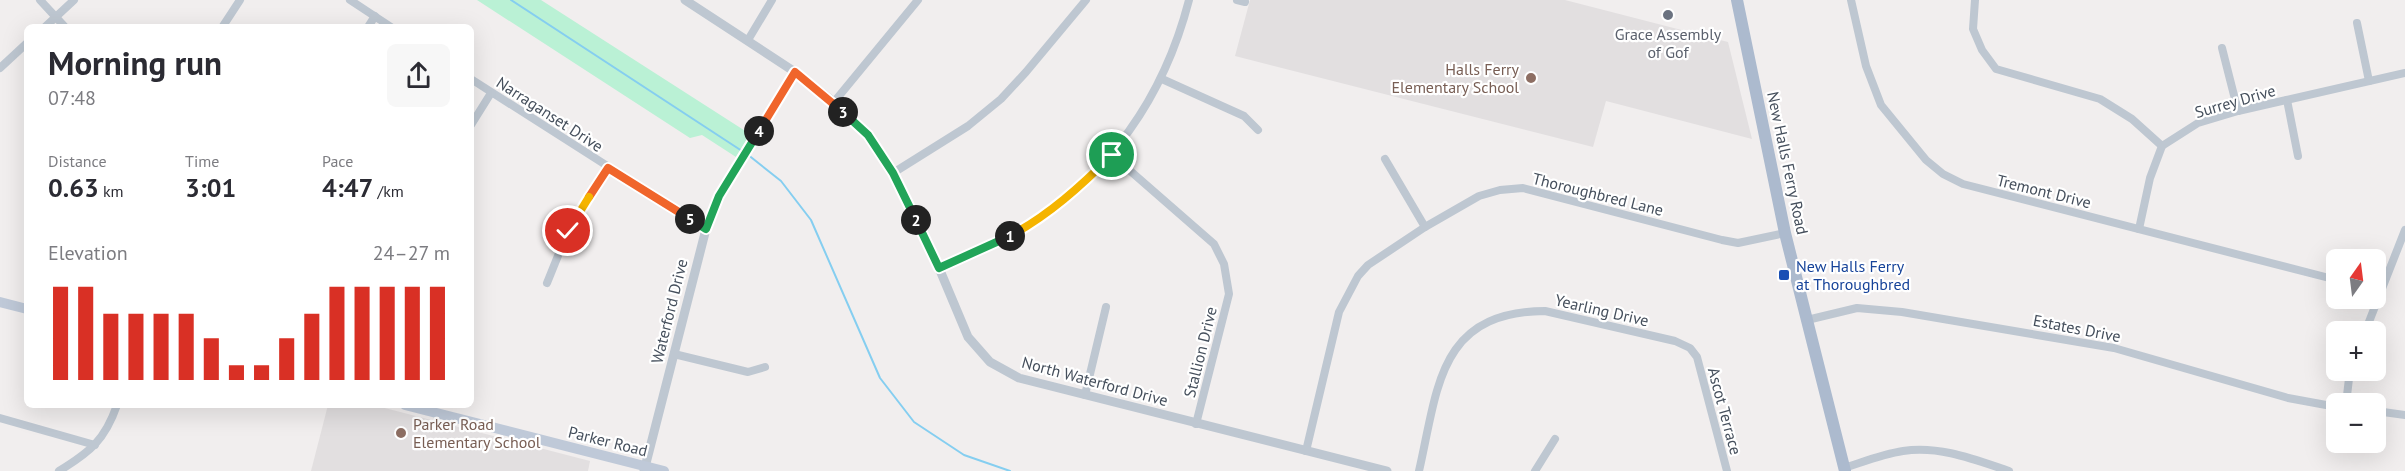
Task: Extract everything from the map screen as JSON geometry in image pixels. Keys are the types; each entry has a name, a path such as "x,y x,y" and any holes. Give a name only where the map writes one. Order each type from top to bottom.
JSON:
{"main road":[{"name":"New Halls Ferry Road","path":"1737,0 1785,233 1844,469"},
{"path":"0,302 24,308"},
{"name":"Parker Road","path":"416,408 644,469 664,471"}],"street":[{"path":"40,0 62,24"},
{"path":"48,24 74,0"},
{"path":"224,24 240,0"},
{"path":"350,0 387,24"},
{"name":"North Waterford Drive","path":"685,0 795,72 834,102 868,135 893,173 939,268 968,337 990,362 1019,378 1388,471"},
{"path":"748,40 772,0"},
{"path":"834,102 918,0"},
{"path":"893,173 968,126 1001,99 1086,0"},
{"path":"939,268 1025,228 1085,182 1112,155 1140,116 1162,79 1180,35 1189,0"},
{"name":"Tremont Drive","path":"1851,0 1866,66 1881,105 1926,160 1943,174 1963,184 2326,277"},
{"path":"1975,0 1973,29 1982,50 1996,69 2100,99 2132,119 2162,146 2150,177 2139,229"},
{"path":"370,24 375,16"},
{"path":"2357,23 2369,81"},
{"path":"0,68 24,46"},
{"path":"2222,48 2238,111"},
{"name":"Waterford Drive","path":"644,469 706,229 719,196 795,72"},
{"name":"Surrey Drive","path":"2162,146 2198,123 2238,111 2405,73"},
{"path":"1162,79 1244,116 1258,130"},
{"name":"Narraganset Drive","path":"474,82 706,229"},
{"path":"474,120 491,93"},
{"path":"2287,100 2298,156"},
{"name":"Stallion Drive","path":"1112,155 1214,244 1224,264 1229,294 1196,424"},
{"path":"1385,159 1425,226"},
{"path":"547,283 568,231 608,168"},
{"name":"Thoroughbred Lane","path":"1306,451 1339,312 1348,291 1368,265 1425,226 1479,196 1500,190 1523,188 1738,243 1785,233"},
{"path":"2386,274 2405,230"},
{"path":"1085,395 1106,307"},
{"name":"Estates Drive","path":"1807,321 1857,308 1902,312 2114,348 2288,398 2326,405"},
{"name":"Yearling Drive","path":"1419,471 1437,389 1446,363 1467,336 1481,325 1501,315 1524,311 1545,311 1675,341 1690,348 1697,357"},
{"path":"674,354 748,372 765,368"},
{"name":"Ascot Terrace","path":"1697,357 1727,471"},
{"path":"59,471 81,457 100,440 116,408"},
{"path":"2386,412 2405,415"},
{"path":"0,418 94,445"},
{"path":"1535,471 1555,439"},
{"path":"1844,469 1904,451 1926,450 1964,456 2009,471"}],"shaded area":[{"name":"Halls Ferry Elementary School","path":"1250,0 1565,0 1728,42 1752,139 1606,101 1593,147 1235,56"},
{"name":"Parker Road Elementary School","path":"327,408 385,408 590,461 588,471 311,471"}],"green space":[{"path":"477,0 541,0 750,134 736,157 702,135 690,138"}],"waterway":[{"path":"511,0 742,151"},
{"path":"747,154 781,181 811,220 880,378 914,422 964,455 1010,471"}],"place":[{"name":"Grace Assembly of Gof","path":"1668,15"},
{"name":"Halls Ferry Elementary School","path":"1531,78"},
{"name":"New Halls Ferry at Thoroughbred","path":"1784,275"},
{"name":"Parker Road Elementary School","path":"401,433"}],"route":[{"path":"568,231 608,168 706,229 719,196 795,72 834,102 868,135 893,173 939,268 1025,228 1058,205 1112,155"}]}
